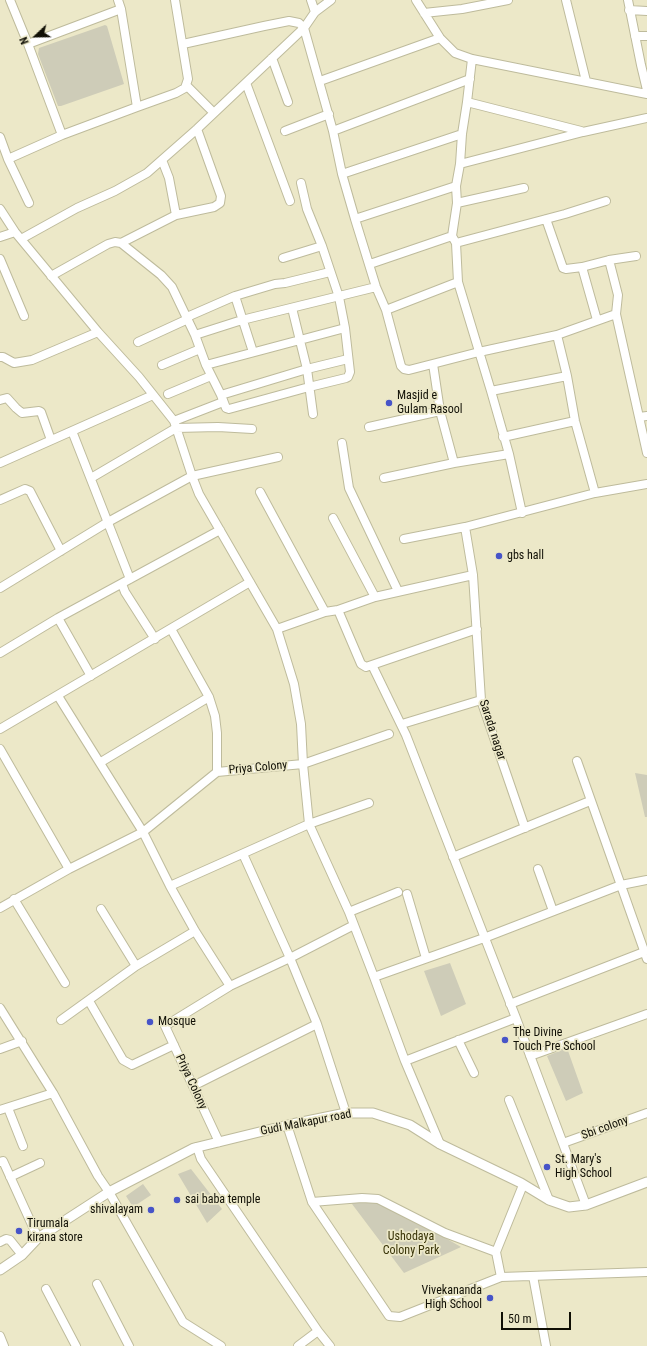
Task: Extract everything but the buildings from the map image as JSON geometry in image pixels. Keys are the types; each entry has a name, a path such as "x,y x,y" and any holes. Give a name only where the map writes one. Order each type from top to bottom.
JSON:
{"street":[{"path":"10,0 62,135"},
{"path":"118,0 121,9 137,106"},
{"path":"8,159 62,135 137,106 176,93 185,88 188,79 175,0"},
{"path":"311,0 315,12"},
{"path":"22,239 77,208 115,191 147,173 246,83 304,28 315,12 331,0"},
{"path":"416,0 440,38 454,52 472,59 647,94"},
{"path":"424,13 462,9 508,0"},
{"path":"566,0 586,81"},
{"path":"628,0 635,36 644,65 647,90"},
{"path":"28,44 121,9"},
{"path":"630,10 647,11"},
{"path":"183,44 289,21 299,23 304,28 329,114 342,174 376,287 386,310 401,366 404,369 409,370 479,352 557,335 616,314"},
{"path":"635,36 647,36"},
{"path":"320,81 440,38"},
{"path":"272,58 288,102"},
{"path":"472,59 462,134 460,164 456,186 457,203 454,239 458,282 509,454 522,513"},
{"path":"333,131 470,79"},
{"path":"246,83 290,201"},
{"path":"186,86 214,113"},
{"path":"467,102 583,132"},
{"path":"285,131 329,114"},
{"path":"460,164 583,132 647,118"},
{"path":"121,243 176,216 214,207 220,203 221,196 197,129"},
{"path":"342,174 462,134"},
{"path":"0,137 8,159 29,203"},
{"path":"162,160 169,178 176,216"},
{"path":"52,276 108,244 115,242 121,243 165,279 172,287 195,335 206,365 226,408 346,378 350,372 345,328 339,297 322,246 307,209 301,183"},
{"path":"356,219 456,186"},
{"path":"457,203 524,188"},
{"path":"370,264 454,239 546,219 606,201"},
{"path":"0,209 15,232 98,332 139,377 175,424 199,494 277,629 295,691 301,724 309,824 349,912 405,1061 440,1144"},
{"path":"546,219 563,268 582,267 610,260 636,256"},
{"path":"0,237 15,232"},
{"path":"283,258 322,246"},
{"path":"0,259 24,316"},
{"path":"610,260 618,295 616,314 643,416 647,453"},
{"path":"582,267 597,320"},
{"path":"138,342 235,296 275,284 330,272"},
{"path":"386,310 458,282"},
{"path":"195,335 242,320 376,287"},
{"path":"235,296 253,352"},
{"path":"292,308 307,369 313,414"},
{"path":"206,365 345,328"},
{"path":"0,357 14,363 32,360 98,332"},
{"path":"557,335 567,376 575,421 595,493"},
{"path":"162,364 200,349"},
{"path":"91,478 175,424 222,399 307,369 348,359"},
{"path":"433,364 440,411 454,463"},
{"path":"168,394 211,376"},
{"path":"491,391 567,376"},
{"path":"0,463 153,396"},
{"path":"0,400 7,398 22,412 41,412 51,440"},
{"path":"370,428 440,411"},
{"path":"503,436 575,421"},
{"path":"175,424 252,429"},
{"path":"72,431 130,579"},
{"path":"342,443 349,488 398,592"},
{"path":"384,478 454,463 509,454"},
{"path":"0,588 108,522 192,476 278,457"},
{"path":"404,540 522,513 595,493 647,484"},
{"path":"0,500 25,489 30,491 61,551"},
{"path":"260,492 325,612"},
{"path":"333,518 375,597"},
{"name":"Sarada nagar","path":"465,527 473,575 481,700 525,828"},
{"path":"0,653 58,618 220,530"},
{"path":"277,629 325,612 338,610 375,597 473,575"},
{"path":"0,729 250,582"},
{"path":"122,584 125,592 155,639"},
{"path":"338,610 362,664 366,667 477,628"},
{"path":"58,618 91,676"},
{"path":"171,629 209,697 215,716 217,733 217,772"},
{"path":"372,665 402,724 516,1018 586,1205"},
{"path":"58,696 143,832 170,886 195,931 230,986"},
{"path":"100,762 209,697"},
{"path":"402,724 481,700"},
{"name":"Priya Colony","path":"0,908 69,869 143,832 217,772 303,764 389,734"},
{"path":"0,749 69,869"},
{"path":"510,1004 646,956 576,761"},
{"path":"453,857 590,801"},
{"path":"170,886 309,824 369,803"},
{"path":"243,854 290,958 317,1024 346,1113"},
{"path":"538,869 553,911"},
{"path":"374,977 484,938 621,885 647,880"},
{"path":"349,912 398,892"},
{"path":"407,894 426,958"},
{"path":"14,899 65,983"},
{"path":"101,908 136,966"},
{"name":"Priya Colony","path":"219,1142 165,1026 230,986 290,958 354,925"},
{"path":"61,1020 136,966 195,931"},
{"path":"89,1001 123,1060 132,1065 174,1045"},
{"path":"0,1008 22,1041 53,1093 98,1176 109,1192 183,1322 221,1346"},
{"path":"530,1056 647,1014"},
{"path":"405,1061 516,1018"},
{"path":"193,1086 317,1024"},
{"path":"458,1040 474,1073"},
{"path":"0,1049 22,1041"},
{"path":"23,1146 4,1109 53,1093"},
{"path":"509,1100 549,1200"},
{"name":"Gudi Malkapur road","path":"0,1270 22,1255 38,1238 109,1192 197,1147 287,1125 346,1113 372,1113 410,1125 440,1144 523,1185 549,1200 569,1207 586,1205 647,1182"},
{"name":"Sbi colony","path":"563,1143 647,1113"},
{"path":"287,1125 312,1202 389,1316 400,1317 501,1277 647,1272"},
{"path":"197,1147 201,1159 318,1331 330,1346"},
{"path":"0,1162 2,1161 38,1238"},
{"path":"10,1177 40,1163"},
{"path":"501,1277 496,1252 523,1185"},
{"path":"312,1202 362,1198 378,1199 445,1233 496,1252"},
{"path":"0,1242 6,1239 10,1240 22,1255"},
{"path":"533,1276 546,1346"},
{"path":"97,1284 129,1346"},
{"path":"46,1289 76,1346"},
{"path":"298,1346 318,1331"},
{"path":"0,1336 4,1346"}],"green space":[{"path":"105,25 107,26 124,84 58,106 38,54 39,48"},
{"path":"635,773 647,775 647,817 645,817"},
{"path":"450,963 466,1004 441,1016 424,971"},
{"path":"567,1048 583,1093 566,1101 547,1056"},
{"path":"191,1169 222,1209 207,1223 178,1174"},
{"path":"143,1184 151,1195 133,1207 126,1196"},
{"name":"Ushodaya Colony Park","path":"378,1199 461,1247 404,1273 349,1200"}],"place":[{"name":"Masjid e Gulam Rasool","path":"389,403"},
{"name":"gbs hall","path":"499,556"},
{"name":"Mosque","path":"150,1022"},
{"name":"The Divine Touch Pre School","path":"505,1040"},
{"name":"St. Mary's High School","path":"547,1167"},
{"name":"sai baba temple","path":"177,1200"},
{"name":"shivalayam","path":"151,1210"},
{"name":"Tirumala kirana store","path":"19,1231"},
{"name":"Vivekananda High School","path":"490,1298"}]}
